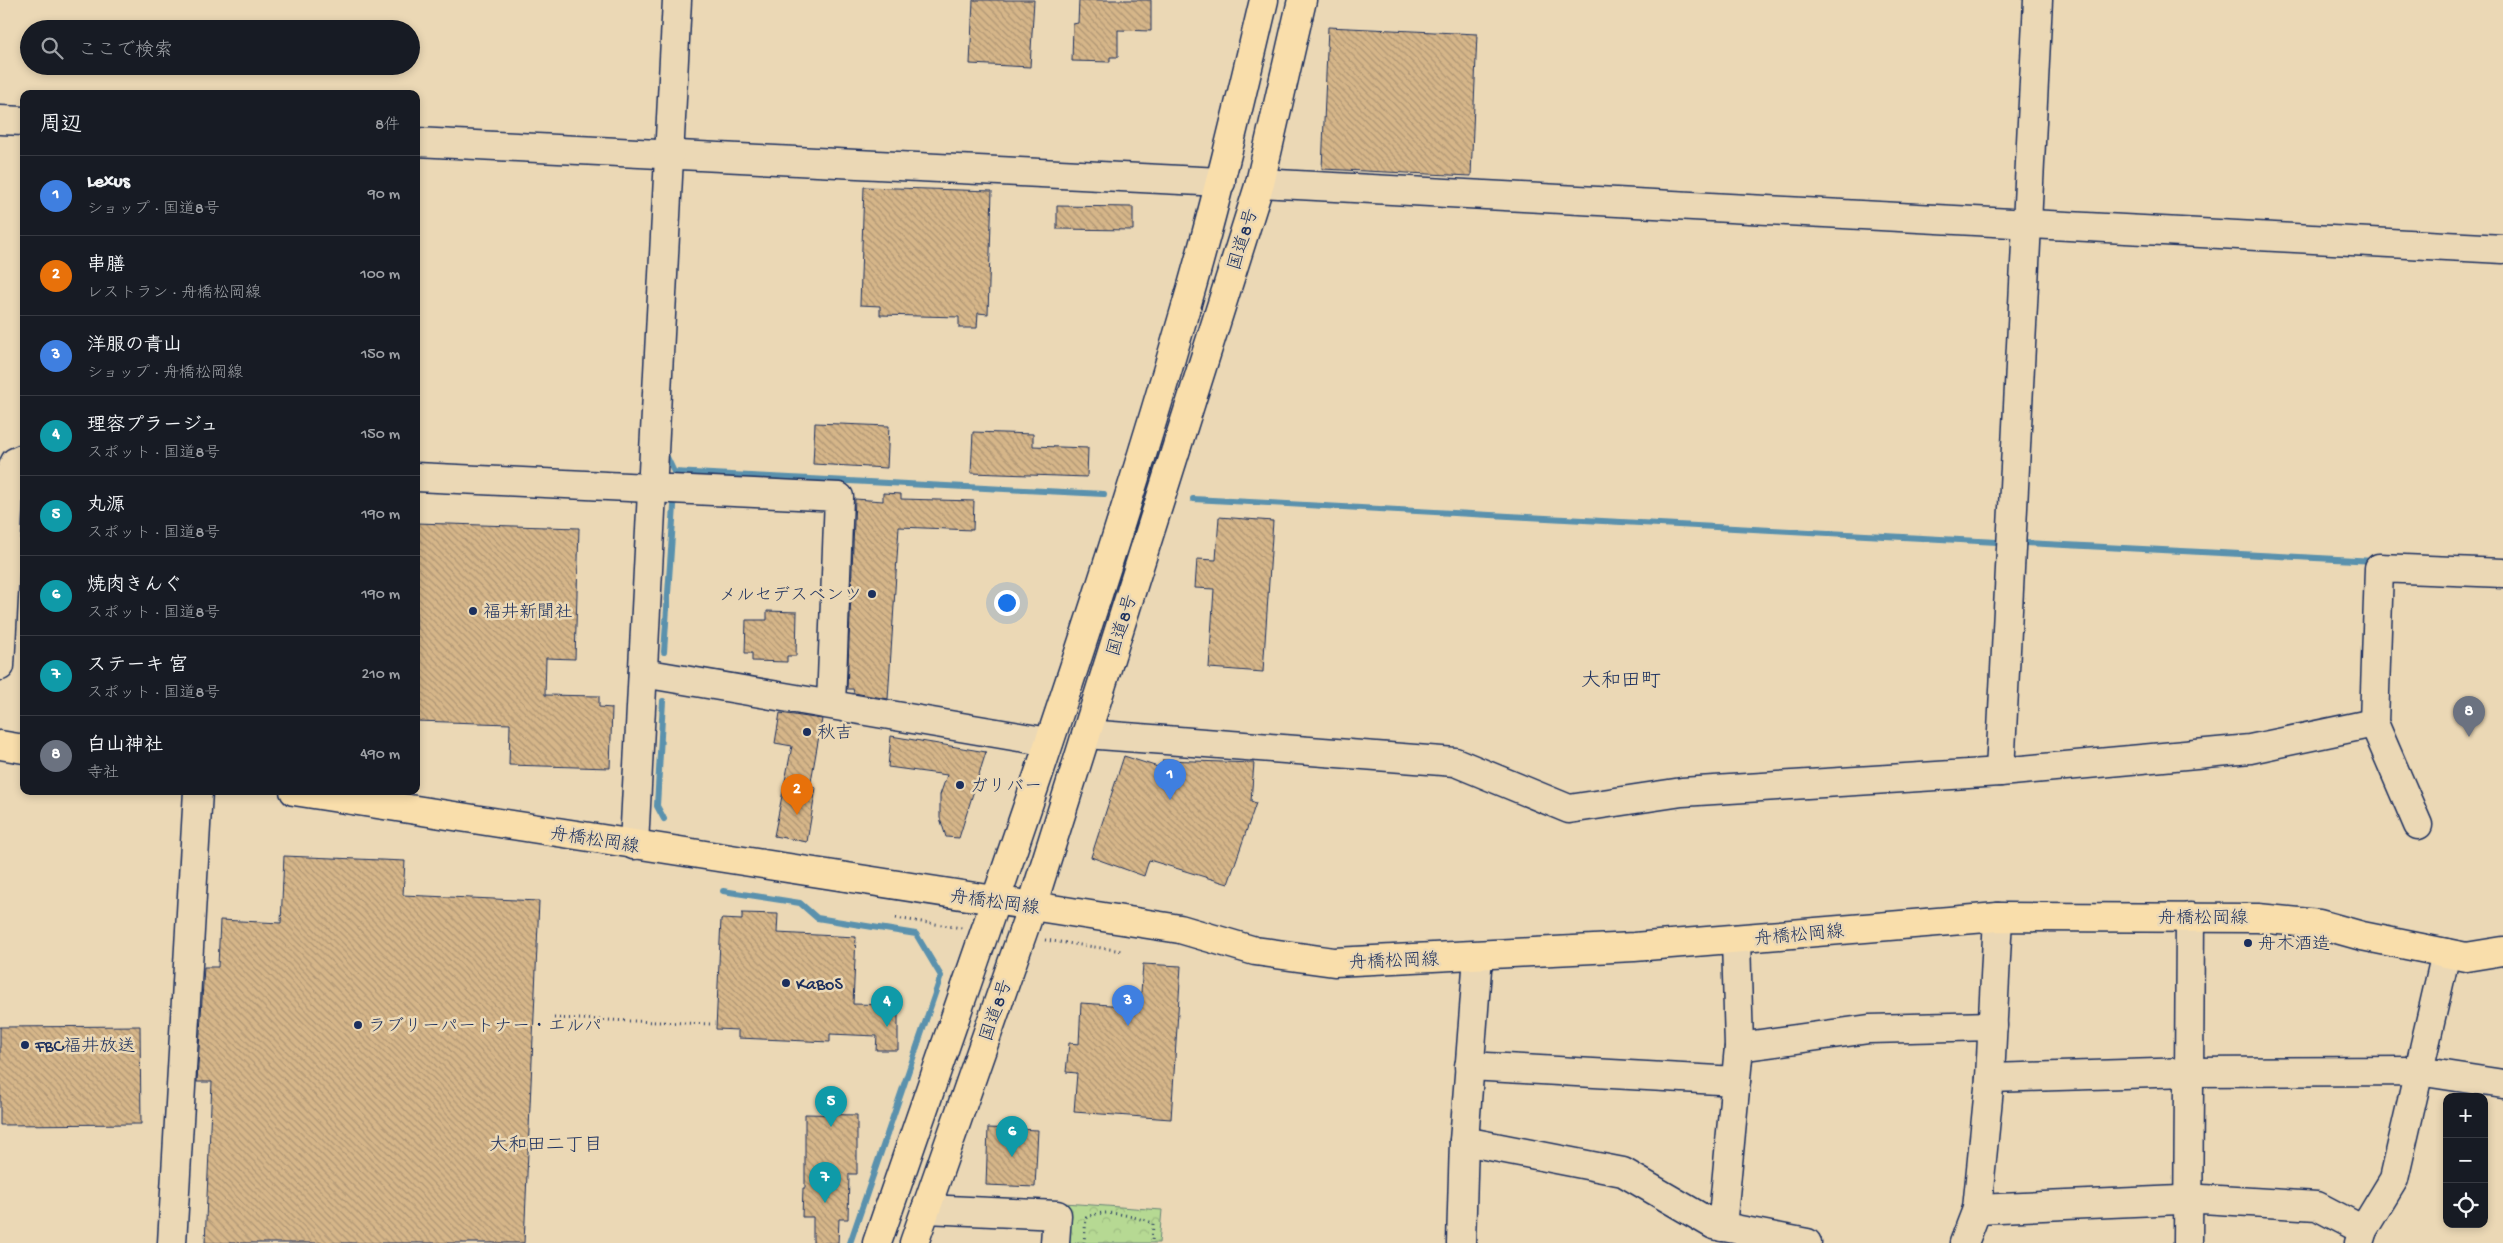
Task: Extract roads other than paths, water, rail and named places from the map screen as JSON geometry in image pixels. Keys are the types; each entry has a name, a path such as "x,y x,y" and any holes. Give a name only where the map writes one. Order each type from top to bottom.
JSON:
{"main road":[{"name":"国道8号","path":"877,1243 1131,493 1221,182 1264,0"},
{"name":"国道8号","path":"914,1243 1032,906 1260,183 1302,0"},
{"path":"0,745 20,748"},
{"name":"舟橋松岡線","path":"319,795 994,902 1032,906 1180,929 1255,951 1334,962 1478,956 1736,939 1998,916 2258,918 2319,924 2362,936 2466,957 2502,952"}],"street":[{"path":"634,845 676,0"},
{"path":"2000,772 2025,224 2038,0"},
{"path":"0,120 20,121"},
{"path":"420,142 1221,182"},
{"path":"1260,183 2503,249"},
{"path":"0,666 10,474 15,462 20,460"},
{"path":"420,477 840,497 831,704"},
{"path":"2418,825 2374,723 2379,568 2503,573"},
{"path":"643,673 1048,742"},
{"path":"1086,734 1455,762 1569,809 1682,792 2000,772 2250,749 2374,723"},
{"path":"172,1243 198,795"},
{"path":"1964,1243 1977,1209 1990,1078 1998,916"},
{"path":"2188,1243 2190,917"},
{"path":"1722,1226 1739,1047 1736,939"},
{"path":"1977,1209 2187,1200 2317,1206 2361,1237 2394,1179 2446,953"},
{"path":"1461,1243 1464,1141 1478,956"},
{"path":"1739,1047 1869,1029 1993,1026"},
{"path":"1469,1066 1736,1081"},
{"path":"1990,1078 2188,1072 2418,1071 2503,1084"},
{"path":"1464,1141 1623,1172 1714,1224 1807,1243"},
{"path":"926,1209 1057,1215 1055,1243"}],"waterway":[{"path":"666,451 674,472 1104,494"},
{"path":"1193,499 1997,542"},
{"path":"664,652 674,506"},
{"path":"2024,543 2375,561"},
{"path":"663,701 657,806 664,819"},
{"path":"723,891 800,903 817,918 916,934 941,976 850,1243"}],"place":[{"name":"メルセデスベンツ","path":"872,594"},
{"name":"福井新聞社","path":"473,611"},
{"name":"秋吉","path":"807,732"},
{"name":"白山神社","path":"2469,737"},
{"name":"ガリバー","path":"960,785"},
{"name":"Lexus","path":"1170,800"},
{"name":"串膳","path":"797,815"},
{"name":"舟木酒造","path":"2248,943"},
{"name":"KaBoS","path":"786,983"},
{"name":"ラブリーパートナー・エルパ","path":"358,1025"},
{"name":"洋服の青山","path":"1128,1026"},
{"name":"理容プラージュ","path":"887,1027"},
{"name":"FBC福井放送","path":"25,1045"},
{"name":"丸源","path":"831,1127"},
{"name":"焼肉きんぐ","path":"1012,1157"},
{"name":"ステーキ 宮","path":"825,1203"}],"district":[{"name":"大和田町","path":"1621,679"},
{"name":"大和田二丁目","path":"546,1143"}]}
